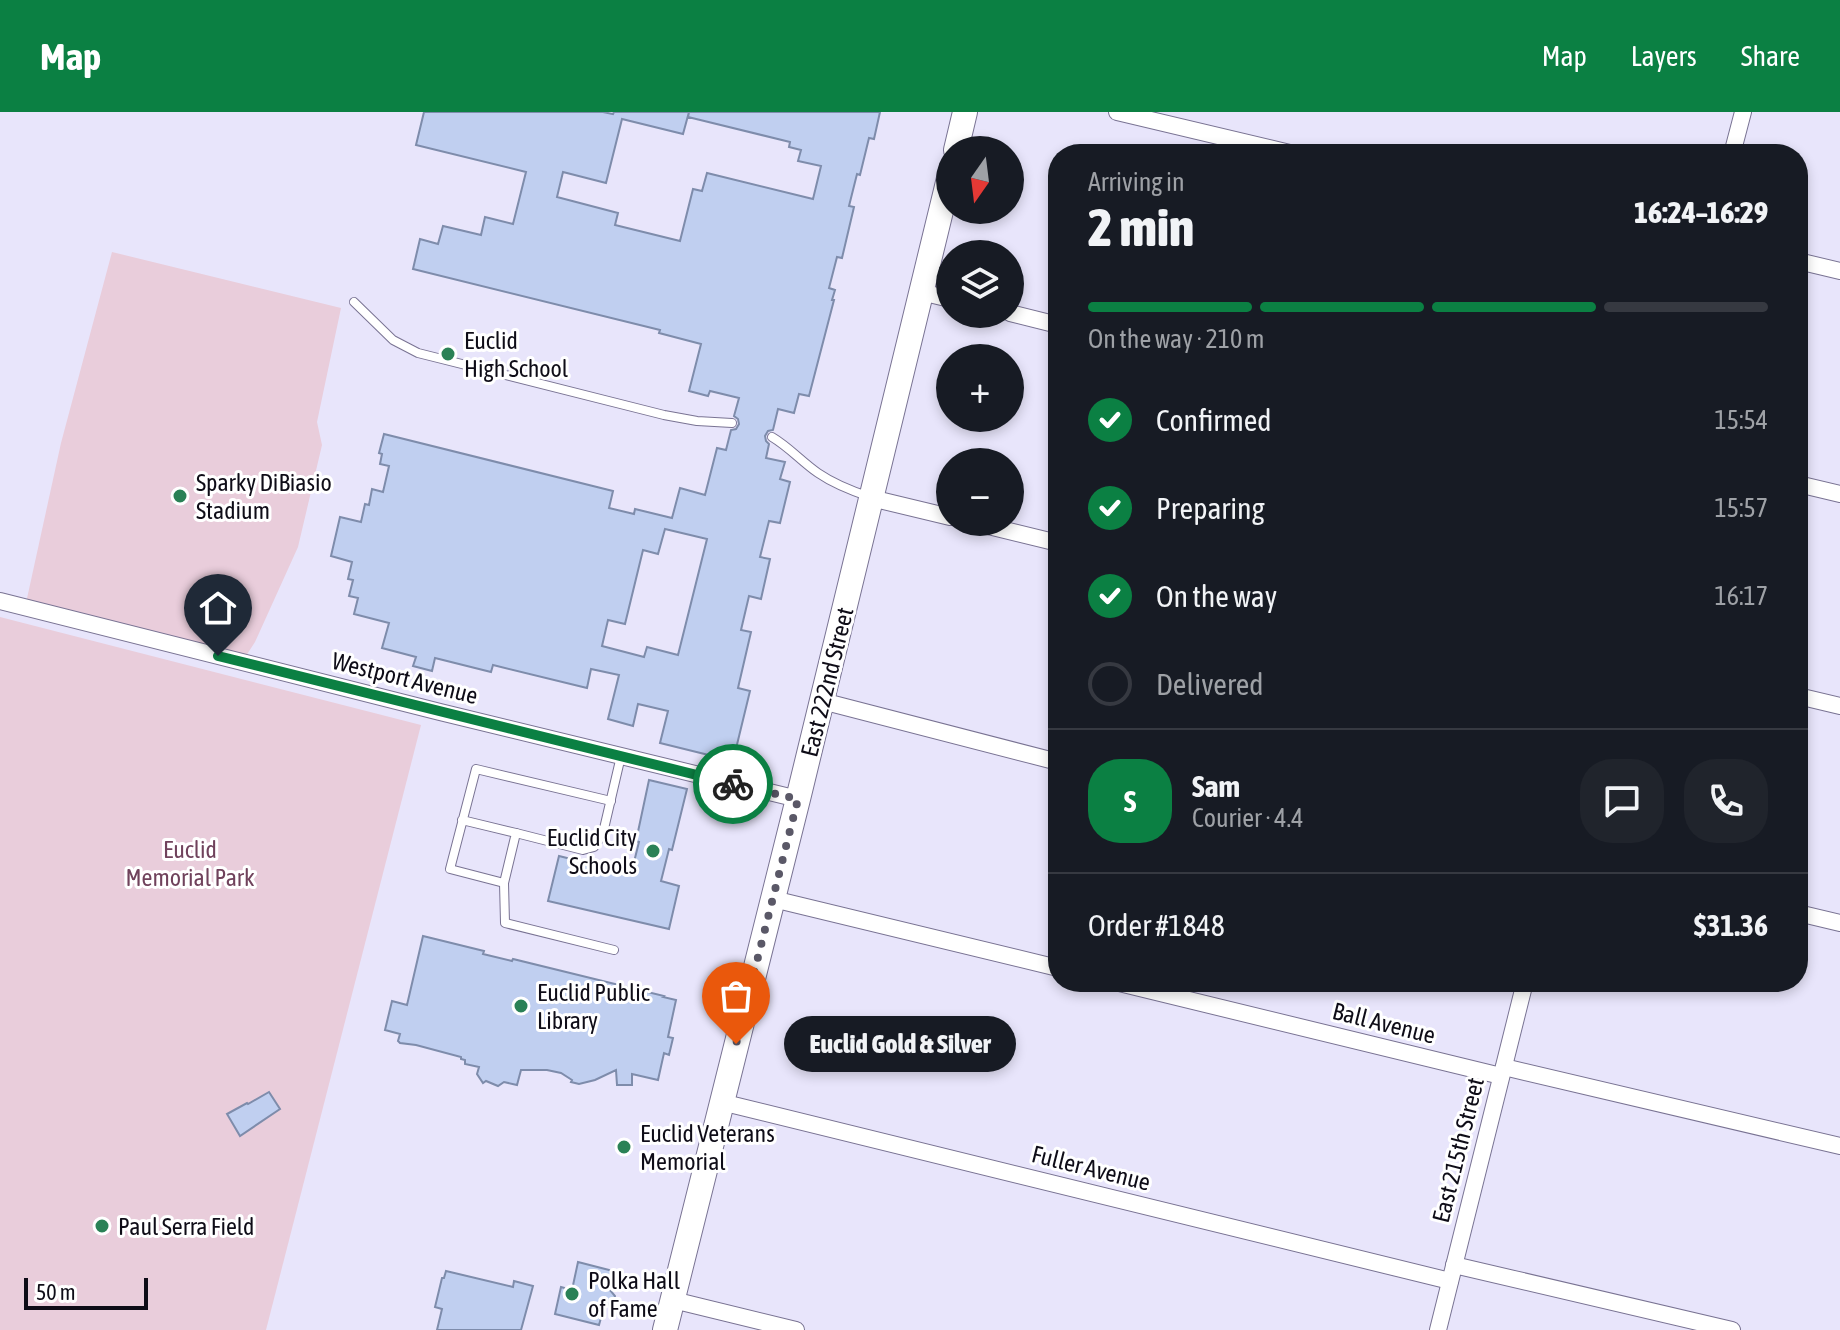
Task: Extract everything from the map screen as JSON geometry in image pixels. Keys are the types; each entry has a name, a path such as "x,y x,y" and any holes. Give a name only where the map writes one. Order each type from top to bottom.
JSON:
{"street":[{"path":"959,136 965,112"},
{"path":"1117,112 1252,144"},
{"path":"1735,144 1743,112"},
{"name":"East 222nd Street","path":"665,1330 938,224"},
{"path":"1808,263 1840,271"},
{"path":"921,292 936,296"},
{"path":"1024,316 1048,322"},
{"path":"1808,486 1840,494"},
{"path":"871,498 936,514"},
{"path":"1024,535 1048,541"},
{"name":"Westport Avenue","path":"0,601 798,799"},
{"path":"1808,698 1840,706"},
{"path":"822,701 1048,759"},
{"path":"773,899 1048,966"},
{"path":"1808,915 1840,923"},
{"name":"Ball Avenue","path":"1158,992 1840,1146"},
{"name":"East 215th Street","path":"1438,1330 1522,992"},
{"name":"Fuller Avenue","path":"721,1102 1452,1273 1732,1330"},
{"path":"673,1300 796,1330"}],"lane":[{"path":"354,302 393,340 418,353 664,415 732,423"},
{"path":"772,437 818,473 871,498"},
{"path":"462,820 588,850 603,833 621,756"},
{"path":"504,883 450,869 476,769 611,801"},
{"path":"516,833 504,883 505,923 614,950"}],"green space":[{"name":"Sparky DiBiasio Stadium","path":"112,252 341,308 317,422 322,445 298,547 255,642 244,659 26,603 61,443"},
{"name":"Euclid Memorial Park","path":"0,617 421,725 266,1330 0,1330"}],"building":[{"path":"424,112 613,114 614,112 689,112 880,112 874,139 869,138 849,206 854,207 842,258 837,257 829,288 835,290 834,300 809,396 799,394 794,413 778,409 773,430 765,436 769,444 766,458 785,462 780,479 790,482 780,523 769,521 760,557 770,559 761,599 749,596 741,630 751,632 738,688 750,691 733,761 660,743 668,711 638,704 633,726 608,719 619,675 591,669 587,688 493,665 491,672 435,658 432,671 413,666 416,657 382,648 389,623 354,614 358,598 349,596 353,580 348,579 352,562 331,556 340,517 361,522 372,489 383,492 389,466 380,464 382,454 379,453 384,434 613,491 609,508 634,514 635,509 672,518 680,488 705,495 717,448 726,450 731,430 739,424 734,416 739,398 710,391 708,396 689,391 701,344 659,333 660,330 413,269 420,239 438,244 443,226 481,235 485,217 513,224 526,172 416,145","holes":["689,112 688,117 790,142 789,147 801,150 798,161 821,166 813,199 707,173 702,191 693,189 680,241 615,225 618,213 557,197 563,172 606,183 622,119 683,134","665,529 707,539 678,655 647,647 644,657 602,646 608,620 625,624 643,550 658,554"]},
{"path":"649,780 687,789 661,881 679,886 669,929 548,901 559,856 631,874"},
{"path":"423,936 484,951 483,954 676,1000 668,1037 673,1038 669,1055 664,1053 658,1080 632,1074 632,1085 617,1085 616,1070 579,1084 571,1082 561,1073 521,1070 517,1085 504,1082 498,1086 486,1081 483,1083 477,1074 479,1067 465,1064 461,1057 400,1043 400,1034 385,1030 392,1001 407,1005"},
{"path":"269,1092 280,1109 240,1136 227,1114"},
{"name":"Polka Hall of Fame","path":"578,1262 613,1271 609,1289 615,1296 614,1301 604,1307 599,1325 555,1314 561,1287 572,1290"},
{"path":"446,1271 513,1287 514,1281 533,1286 521,1330 437,1330 442,1309 435,1307"}],"way so far":[{"path":"733,784 798,799 736,1044"}],"place":[{"name":"Euclid High School","path":"448,354"},
{"name":"Sparky DiBiasio Stadium","path":"180,496"},
{"name":"Euclid City Schools","path":"653,851"},
{"name":"Euclid Public Library","path":"521,1006"},
{"name":"Euclid Gold & Silver","path":"736,1044"},
{"name":"Euclid Veterans Memorial","path":"624,1147"},
{"name":"Paul Serra Field","path":"102,1226"},
{"name":"Polka Hall of Fame","path":"572,1294"}],"route":[{"path":"218,656 733,784"}]}
